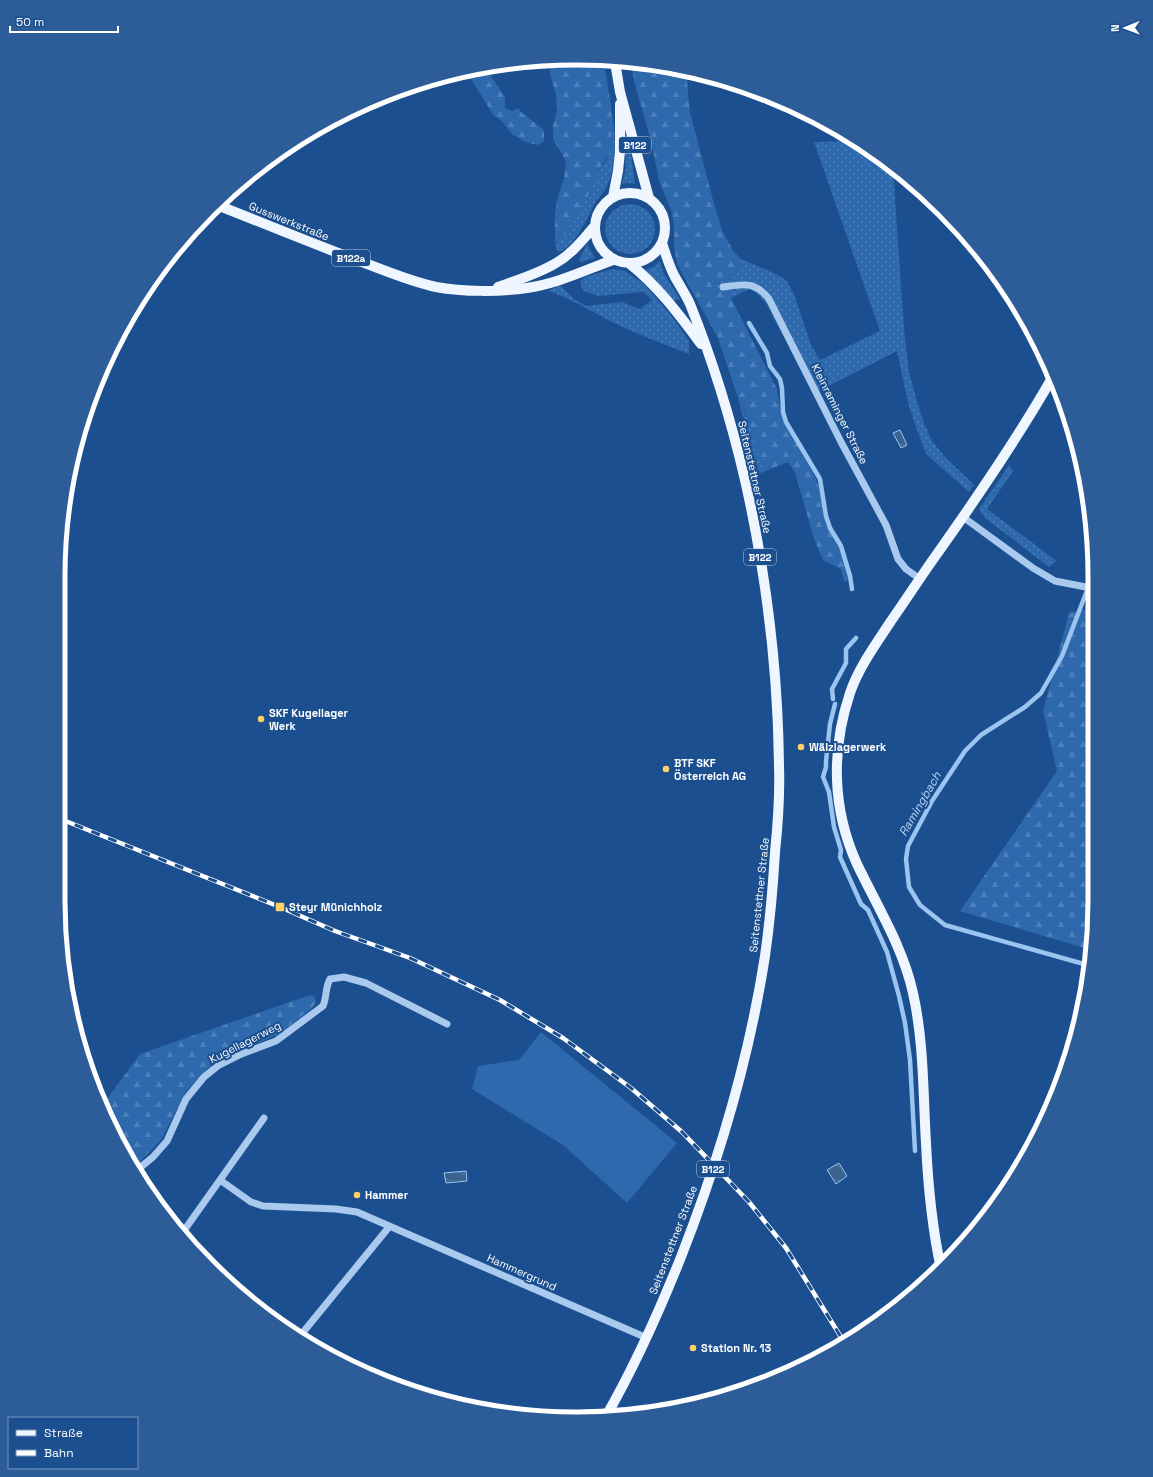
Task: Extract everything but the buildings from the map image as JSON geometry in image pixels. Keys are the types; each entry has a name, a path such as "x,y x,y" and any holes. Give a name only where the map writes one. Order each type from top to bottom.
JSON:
{"main road":[{"name":"B122","path":"616,67 620,92 649,198 658,207 664,218 665,231 662,243"},
{"name":"B122","path":"613,197 620,152 620,92"},
{"path":"613,260 602,251 596,239 594,226 597,214 613,197 625,193 637,194 649,198"},
{"name":"Gusswerkstraße","path":"223,207 330,251 416,281 453,289 490,290 539,286 613,260"},
{"name":"Gusswerkstraße","path":"490,290 558,263 576,247 594,226"},
{"path":"630,264 643,262 654,254 662,243"},
{"name":"Seitenstettner Straße","path":"610,1411 637,1359 646,1338 694,1223 719,1152 744,1063 764,957 772,895 777,833 779,765 775,685 767,607 754,523 732,429 708,354 690,302 667,261 662,243"},
{"name":"B122","path":"613,260 630,264"},
{"name":"Seitenstettner Straße","path":"630,264 638,270 663,296 708,354"},
{"path":"939,1261 932,1221 922,1056 913,991 894,939 856,861 843,822 837,790 836,762 842,722 851,692 868,657 920,579 964,517 1049,382"}],"street":[{"name":"Kleinraminger Straße","path":"723,287 744,284 756,287 763,291 769,299 841,442 886,525 898,559 906,569 920,579"},
{"path":"964,517 1036,570 1055,581 1088,588"},
{"name":"Kugellagerweg","path":"141,1168 153,1157 167,1140 186,1099 204,1077 219,1065 276,1041 323,1006 326,998 326,987 330,979 344,977 366,983 447,1024"},
{"path":"185,1229 264,1118"},
{"name":"Hammergrund","path":"220,1180 251,1202 263,1206 336,1209 357,1212 646,1338"},
{"path":"303,1332 389,1227"}],"green space":[{"path":"550,66 605,66 611,107 611,150 599,170 586,200 559,243 555,241 555,214 557,200 564,178 566,161 553,139 553,126 557,110 556,95 550,74"},
{"path":"632,68 687,77 690,112 714,204 722,230 733,251 741,259 740,267 731,279 713,283 716,291 730,290 731,298 777,389 781,414 817,481 830,522 845,554 853,578 844,582 841,569 823,560 814,539 795,472 788,462 766,471 760,462 756,441 746,413 737,395 718,338 677,264 674,247 672,212 659,181 652,145 635,85"},
{"path":"489,73 505,97 505,108 512,111 518,108 544,131 544,141 538,145 525,142 512,134 502,121 494,116 469,77"},
{"path":"609,95 615,141 614,164 611,175 607,186 595,203 578,234 570,245 559,252 556,249 555,241 557,243 565,235 599,170 607,159 612,143"},
{"path":"624,123 627,124 635,184 622,184 626,168"},
{"path":"844,141 861,151 893,175 904,329 909,372 924,423 932,441 944,456 974,485 969,492 926,454 909,407 897,351 813,394 766,303 758,294 749,289 731,298 716,291 713,283 731,279 740,267 741,259 774,273 786,280 794,294 811,345 820,360 880,331 814,142"},
{"path":"625,204 635,204 648,211 655,224 655,234 648,247 635,254 625,254 616,250 609,243 605,234 605,224 609,215 616,208"},
{"path":"587,244 595,258 581,262 579,260"},
{"path":"660,261 663,272 680,299 674,301 645,270 653,267"},
{"path":"612,269 625,271 644,284 671,315 689,341 689,354 631,331 572,301 548,291 560,285 574,299 586,306 622,302 640,309 652,300 644,292 598,296 583,291 580,281 585,277"},
{"path":"737,395 752,429 761,460 766,471 759,474"},
{"path":"1009,465 1013,471 987,509 1057,561 1049,567 985,518 979,509"},
{"path":"1088,609 1088,900 1086,948 960,911 1057,771 1043,711 1069,613"},
{"path":"310,995 315,997 316,1003 311,1009 279,1034 219,1059 204,1072 185,1093 161,1140 138,1163 118,1127 106,1100 140,1054"},
{"path":"541,1032 677,1143 627,1203 563,1145 472,1089 478,1066 519,1060"}],"water":[{"path":"900,430 907,445 901,448 893,433"},
{"path":"839,1163 847,1176 836,1184 827,1170"},
{"path":"466,1171 467,1181 446,1183 444,1173"}],"waterway":[{"path":"749,323 767,353 770,366 780,379 783,412 786,422 820,479 826,516 830,528 841,546 850,576 852,589"},
{"name":"Ramingbach","path":"1084,964 945,925 920,905 909,887 906,859 908,846 932,801 965,751 981,735 1025,707 1041,693 1062,656 1088,588"},
{"path":"833,699 832,689 846,663 846,649 856,638"},
{"path":"835,704 830,724 826,767 823,777 829,792 834,827 841,850 840,857 861,904 868,910 887,952 899,996 905,1023 910,1060 915,1151"}],"railway":[{"path":"65,821 280,907 335,931 410,958 500,1000 563,1038 631,1088 682,1132 749,1202 786,1248 841,1338"}],"place":[{"name":"SKF Kugellager Werk","path":"261,719"},
{"name":"Wälzlagerwerk","path":"801,747"},
{"name":"BTF SKF Österreich AG","path":"666,769"},
{"name":"Steyr Münichholz","path":"280,907"},
{"name":"Hammer","path":"357,1195"},
{"name":"Station Nr. 13","path":"693,1348"}]}
